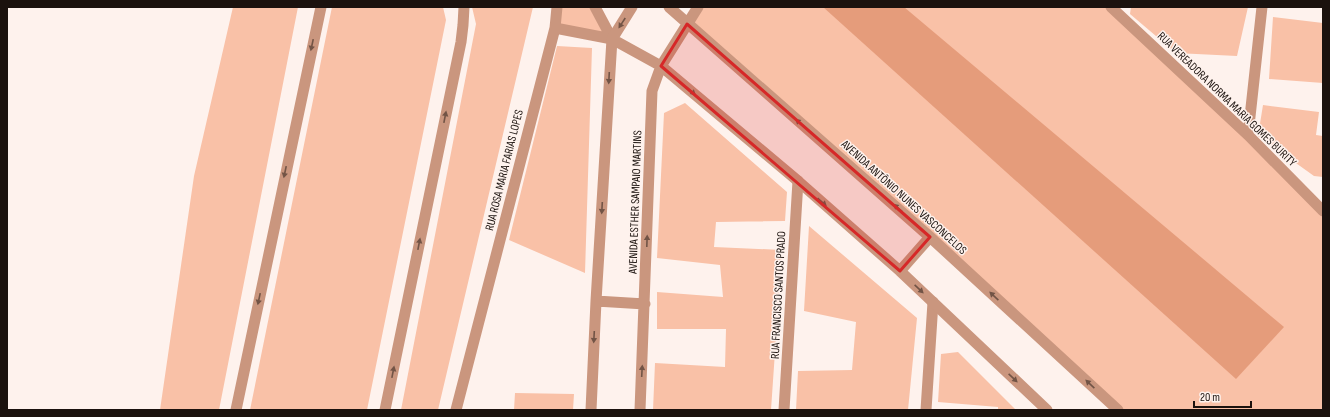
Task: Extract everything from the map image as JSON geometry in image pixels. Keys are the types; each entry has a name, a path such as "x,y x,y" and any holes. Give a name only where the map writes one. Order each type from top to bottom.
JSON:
{"street":[{"path":"236,410 320,7"},
{"path":"385,410 461,42 464,7"},
{"name":"RUA ROSA MARIA FARIAS LOPES","path":"456,410 555,28 557,7"},
{"path":"595,7 612,39"},
{"path":"591,410 612,39 632,7"},
{"name":"AVENIDA ANTÔNIO NUNES VASCONCELOS","path":"669,7 930,237 1118,410"},
{"name":"AVENIDA ESTHER SAMPAIO MARTINS","path":"640,410 652,91 661,66 698,7"},
{"path":"1248,135 1262,7"},
{"name":"RUA VEREADORA NORMA MARIA GOMES BURITY","path":"1117,9 1248,135 1323,211"},
{"path":"555,28 612,39 661,66 798,181 900,271 1047,410"},
{"name":"RUA FRANCISCO SANTOS PRADO","path":"784,410 798,181"},
{"path":"900,271 930,237"},
{"path":"596,301 645,304"},
{"path":"926,410 933,302"}],"highlighted area":[{"path":"687,24 930,237 900,271 661,66"}],"shaded area":[{"path":"233,7 298,7 219,410 160,410 194,176"},
{"path":"332,7 443,7 446,20 367,410 250,410"},
{"path":"472,7 533,7 438,410 401,410 476,24"},
{"path":"557,7 595,7 612,39 563,30 556,11"},
{"path":"698,7 1111,7 1323,211 1323,410 1116,410 687,24"},
{"path":"823,7 904,7 1284,327 1236,379"},
{"path":"1131,7 1248,7 1237,56 1176,53 1130,14"},
{"path":"1273,17 1323,23 1323,83 1269,79"},
{"path":"557,46 592,48 585,273 509,240"},
{"path":"685,103 787,192 785,221 716,222 714,247 782,250 771,410 653,410 655,363 725,367 726,329 657,329 657,292 723,297 720,265 657,258 664,113"},
{"path":"1263,105 1319,112 1316,135 1323,136 1323,177 1314,176 1258,136"},
{"path":"809,226 917,318 908,410 796,410 798,371 852,370 856,322 804,311"},
{"path":"958,352 1016,410 998,410 998,407 938,402 941,354"},
{"path":"515,393 574,394 573,410 514,410"}]}
